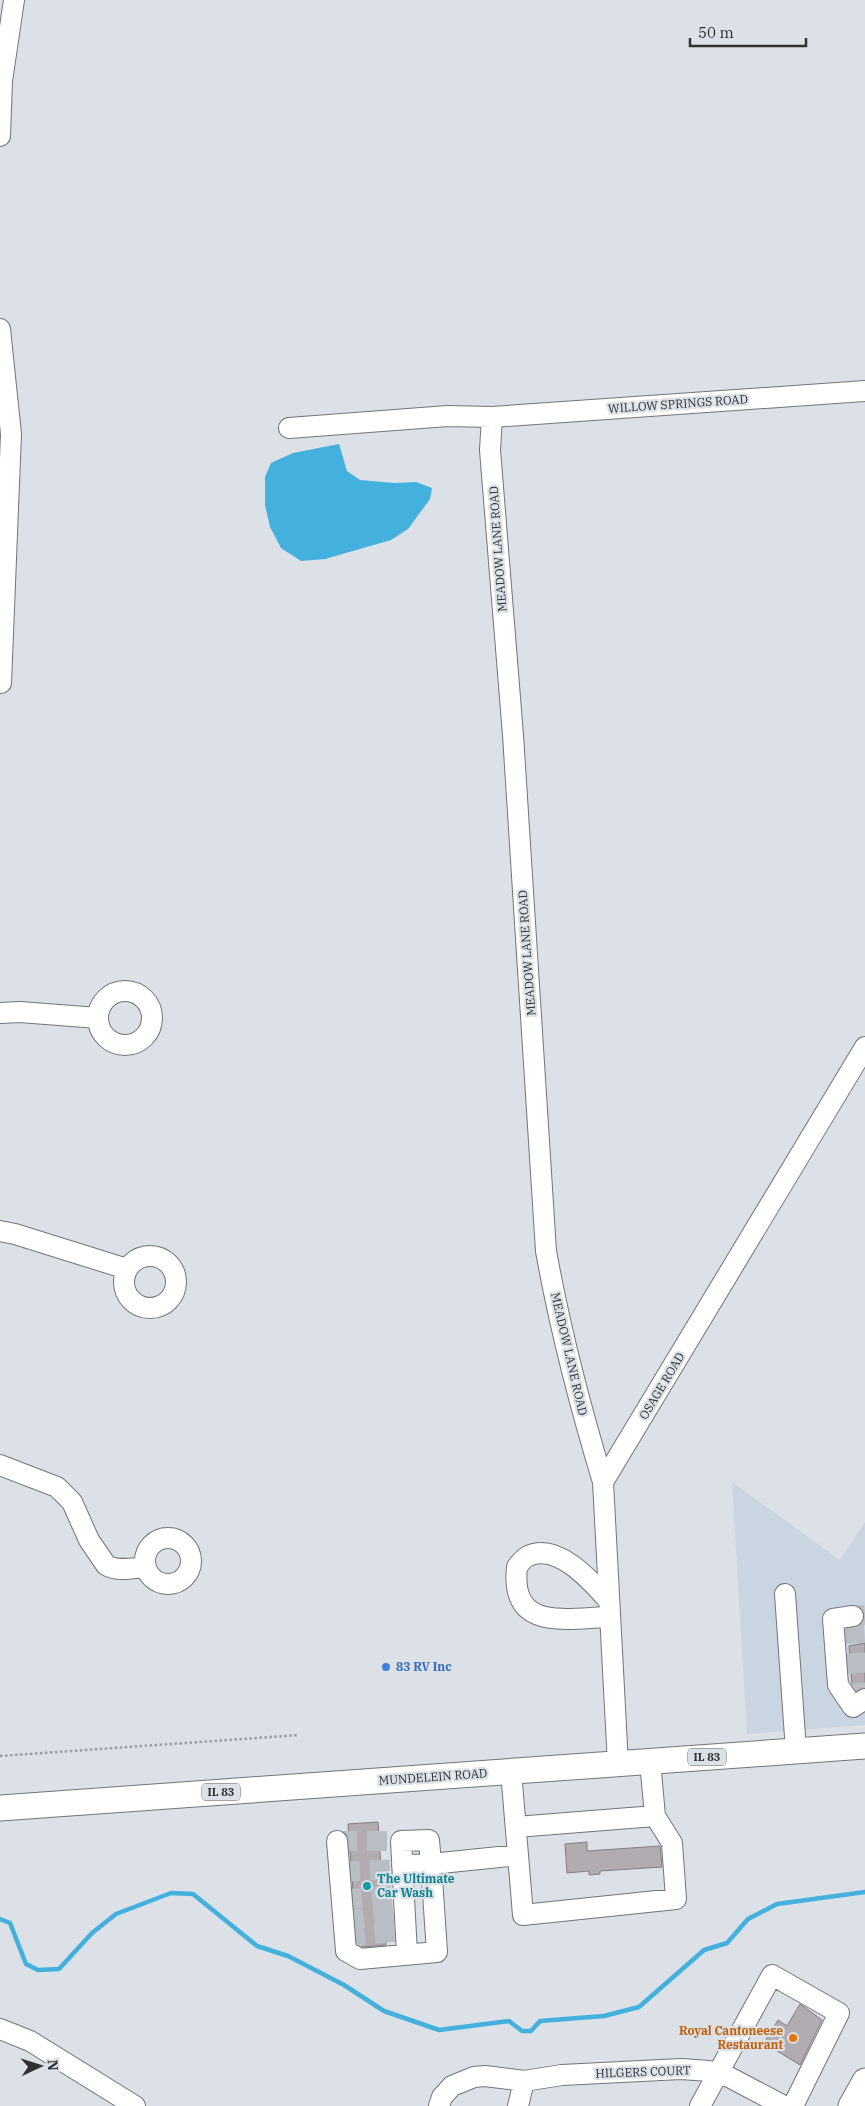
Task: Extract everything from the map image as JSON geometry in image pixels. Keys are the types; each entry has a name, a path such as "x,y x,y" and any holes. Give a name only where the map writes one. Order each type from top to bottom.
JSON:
{"main road":[{"name":"MUNDELEIN ROAD","path":"0,1808 865,1746"},
{"path":"851,2106 865,2081"}],"street":[{"path":"0,136 2,81 14,0"},
{"path":"0,329 11,434 1,683"},
{"name":"WILLOW SPRINGS ROAD","path":"289,428 448,416 492,417 865,391"},
{"name":"MEADOW LANE ROAD","path":"492,417 490,450 512,736 546,1251 554,1295 581,1406 603,1482"},
{"path":"0,1013 20,1012 98,1018"},
{"name":"OSAGE ROAD","path":"603,1482 865,1047"},
{"path":"0,1231 127,1269"},
{"path":"0,1465 57,1487 72,1502 89,1540 106,1565 111,1568 120,1569 146,1567"},
{"path":"603,1482 618,1764"},
{"path":"785,1594 796,1751"},
{"path":"853,1616 833,1619 838,1685 853,1707 865,1698"},
{"path":"512,1771 523,1915 676,1899 672,1843 655,1816 650,1761"},
{"path":"516,1827 655,1816"},
{"path":"337,1841 346,1951 360,1959 436,1936 431,1878"},
{"path":"403,1880 431,1878 518,1855"},
{"path":"403,1880 431,1878"},
{"path":"403,1880 407,1946"},
{"path":"405,1918 434,1916"},
{"path":"700,2106 772,1975 839,2013 785,2106"},
{"path":"0,2029 30,2041 125,2103"},
{"name":"HILGERS COURT","path":"439,2106 442,2097 452,2086 474,2077 485,2076 524,2082 562,2075 681,2069 729,2077 785,2106"},
{"path":"518,2106 524,2082"}],"path":[{"path":"0,1756 299,1735"}],"shaded area":[{"path":"732,1482 840,1560 865,1522 865,1725 747,1734"}],"water":[{"path":"339,444 347,471 360,480 394,483 416,482 432,488 430,499 408,529 391,540 325,559 301,561 281,548 270,527 265,505 265,477 271,463 293,453"}],"building":[{"path":"865,1643 865,1687 855,1689 852,1685 849,1646"},
{"name":"The Ultimate Car Wash","path":"378,1822 386,1945 363,1947 357,1944 348,1824"},
{"path":"587,1842 587,1851 660,1846 662,1867 600,1871 600,1874 589,1875 589,1871 567,1873 565,1844"},
{"name":"Royal Cantoneese Restaurant","path":"800,2004 822,2020 800,2065 764,2043 778,2020 787,2026"}],"waterway":[{"path":"0,1919 10,1923 26,1964 38,1970 59,1969 92,1933 116,1914 171,1893 193,1894 257,1946 288,1956 344,1985 384,2011 439,2030 509,2021 522,2031 531,2031 540,2021 604,2016 639,2007 704,1950 727,1943 748,1919 777,1904 865,1892"}],"tunnel":[{"path":"860,1703 853,1616 865,1615"},
{"path":"337,1841 401,1841"},
{"path":"340,1872 402,1869"},
{"path":"342,1900 404,1894"},
{"path":"344,1921 405,1913"},
{"path":"345,1938 406,1930"}],"place":[{"name":"83 RV Inc","path":"386,1667"},
{"name":"The Ultimate Car Wash","path":"367,1886"},
{"name":"Royal Cantoneese Restaurant","path":"793,2038"}]}
